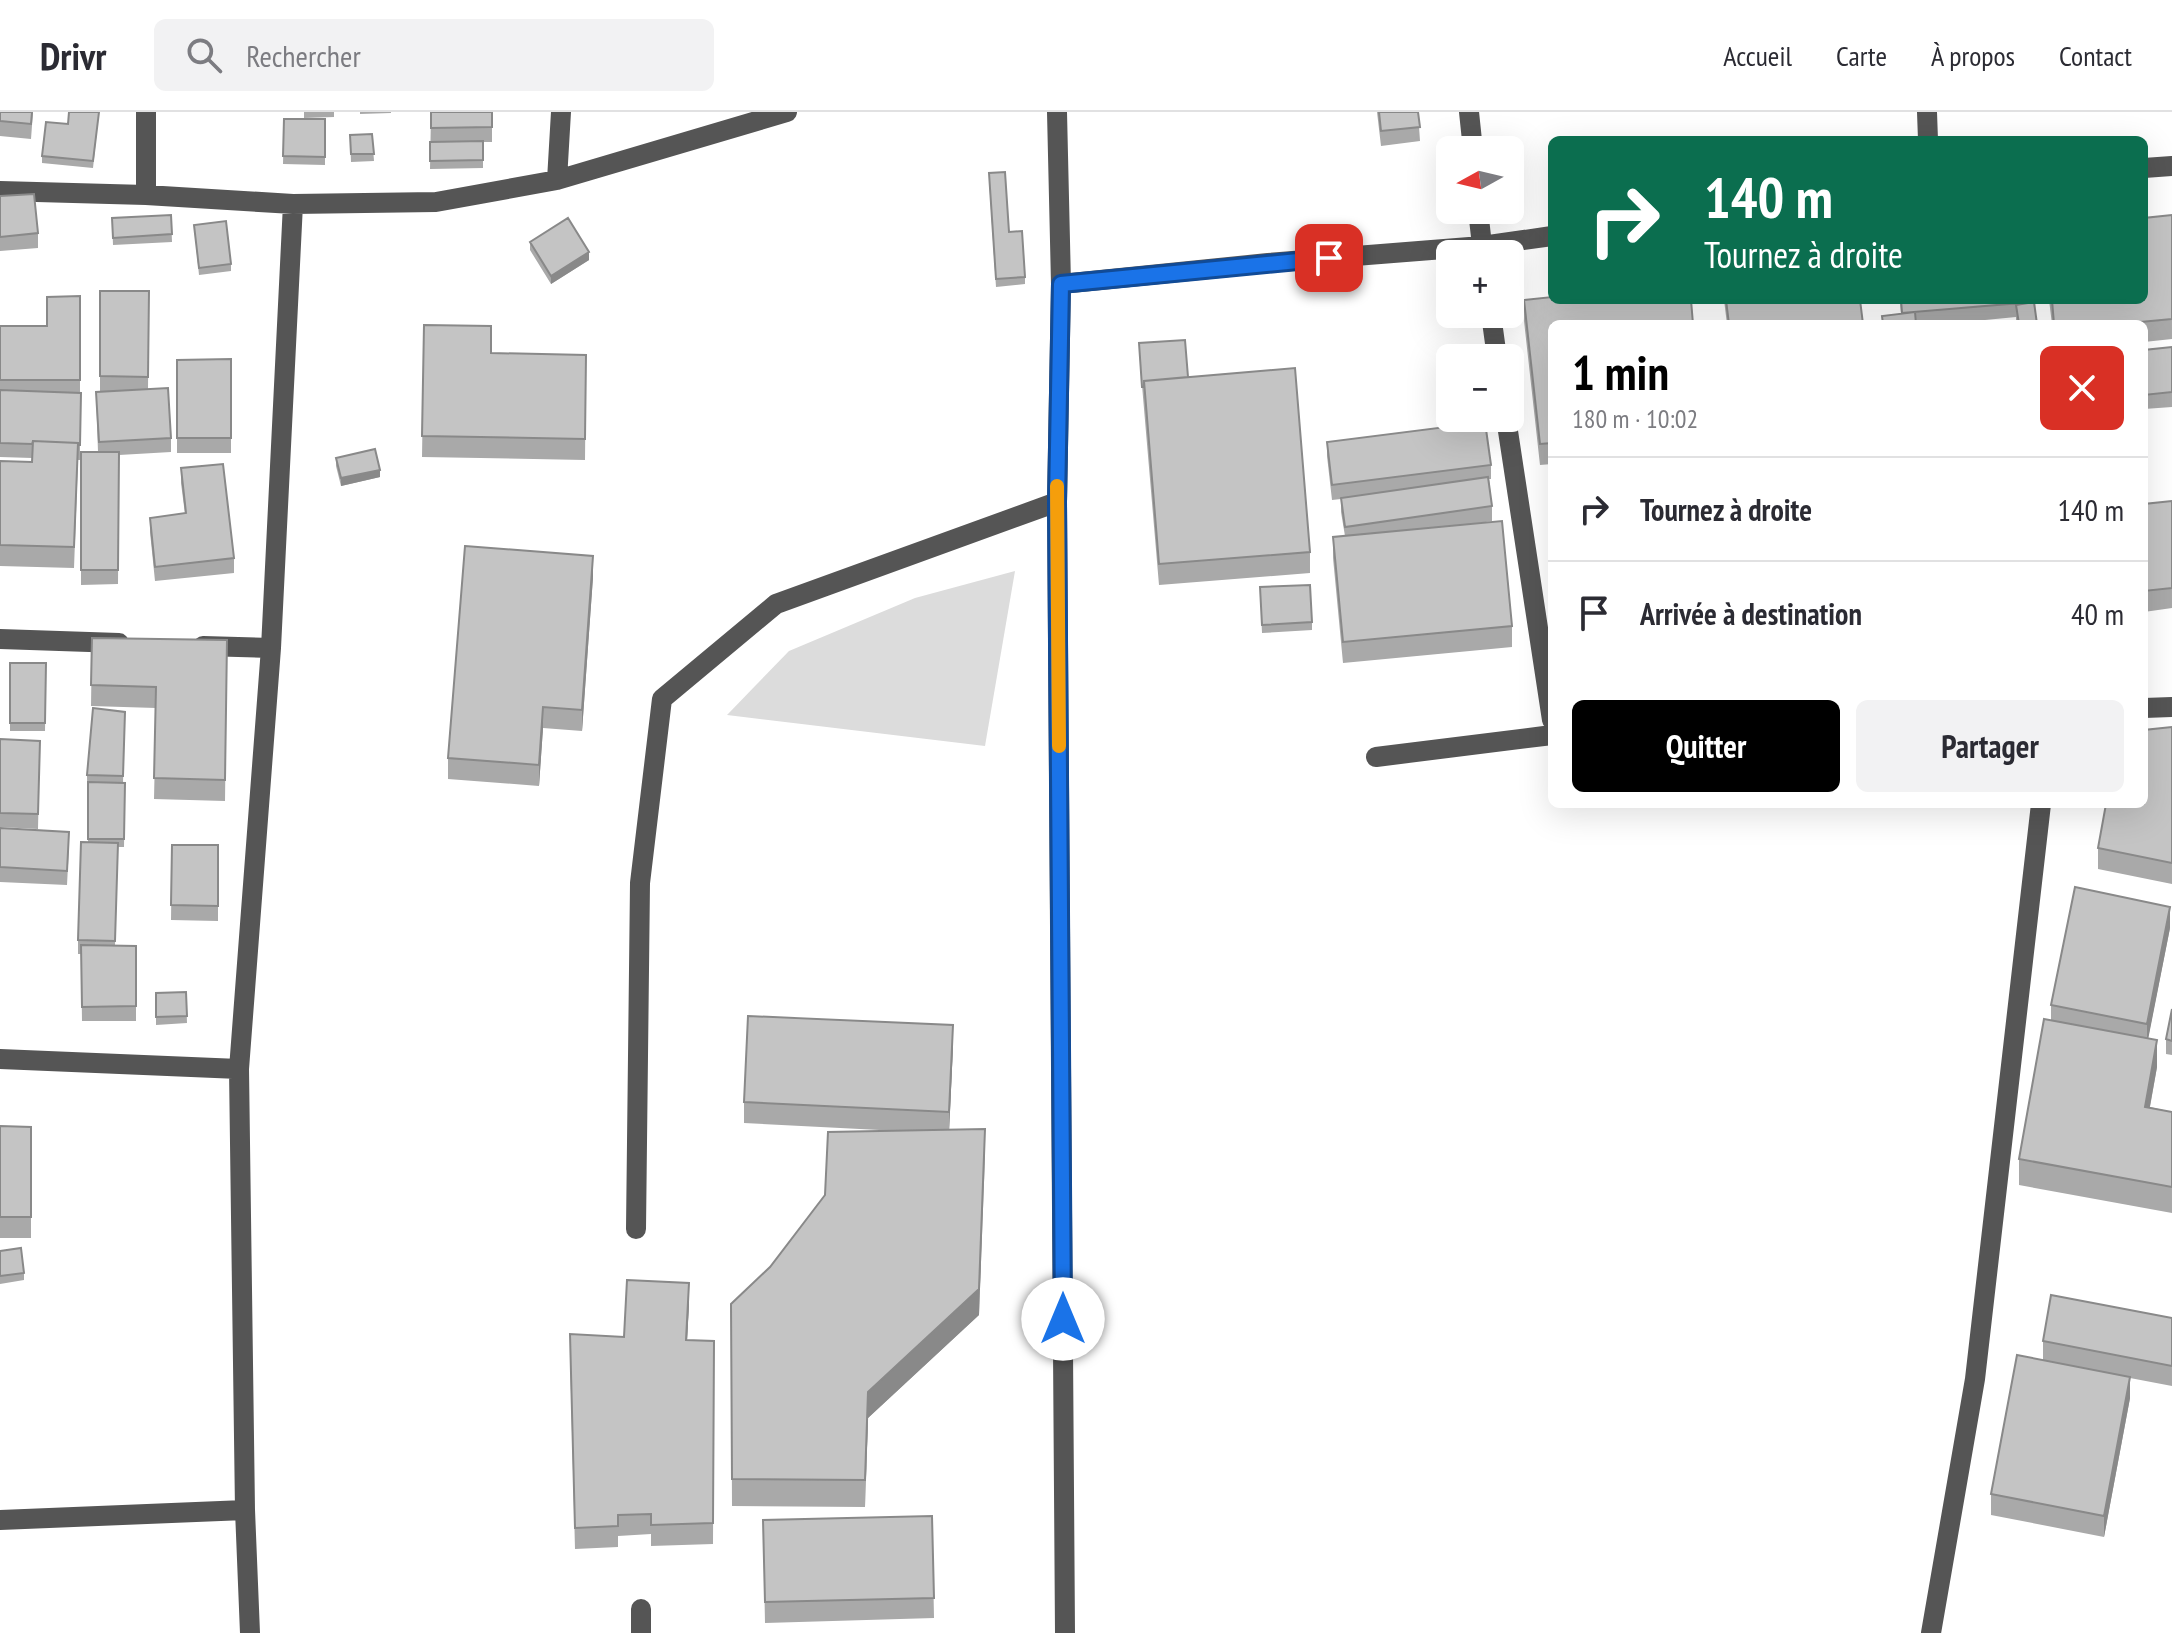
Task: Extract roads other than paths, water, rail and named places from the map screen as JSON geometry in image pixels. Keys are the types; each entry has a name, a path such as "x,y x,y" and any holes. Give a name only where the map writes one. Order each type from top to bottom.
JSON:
{"street":[{"path":"146,112 146,195"},
{"path":"557,180 561,112"},
{"path":"0,191 146,195 293,204 436,202 557,180 787,112"},
{"path":"1057,112 1061,284 1057,502 1065,1633"},
{"path":"1469,112 1472,136"},
{"path":"1927,112 1928,136"},
{"path":"2148,168 2172,166"},
{"path":"250,1633 245,1510 239,1069 271,648 293,204"},
{"path":"1524,242 1548,237"},
{"path":"1061,284 1268,263 1436,253"},
{"path":"1508,432 1548,694"},
{"path":"636,1229 640,883 662,699 776,604 1057,502"},
{"path":"0,639 143,644"},
{"path":"175,645 271,648"},
{"path":"2148,708 2172,707"},
{"path":"1376,757 1548,736"},
{"path":"1931,1633 1975,1379 2041,808"},
{"path":"0,1059 239,1069"},
{"path":"0,1520 245,1510"},
{"path":"641,1609 641,1633"}]}
